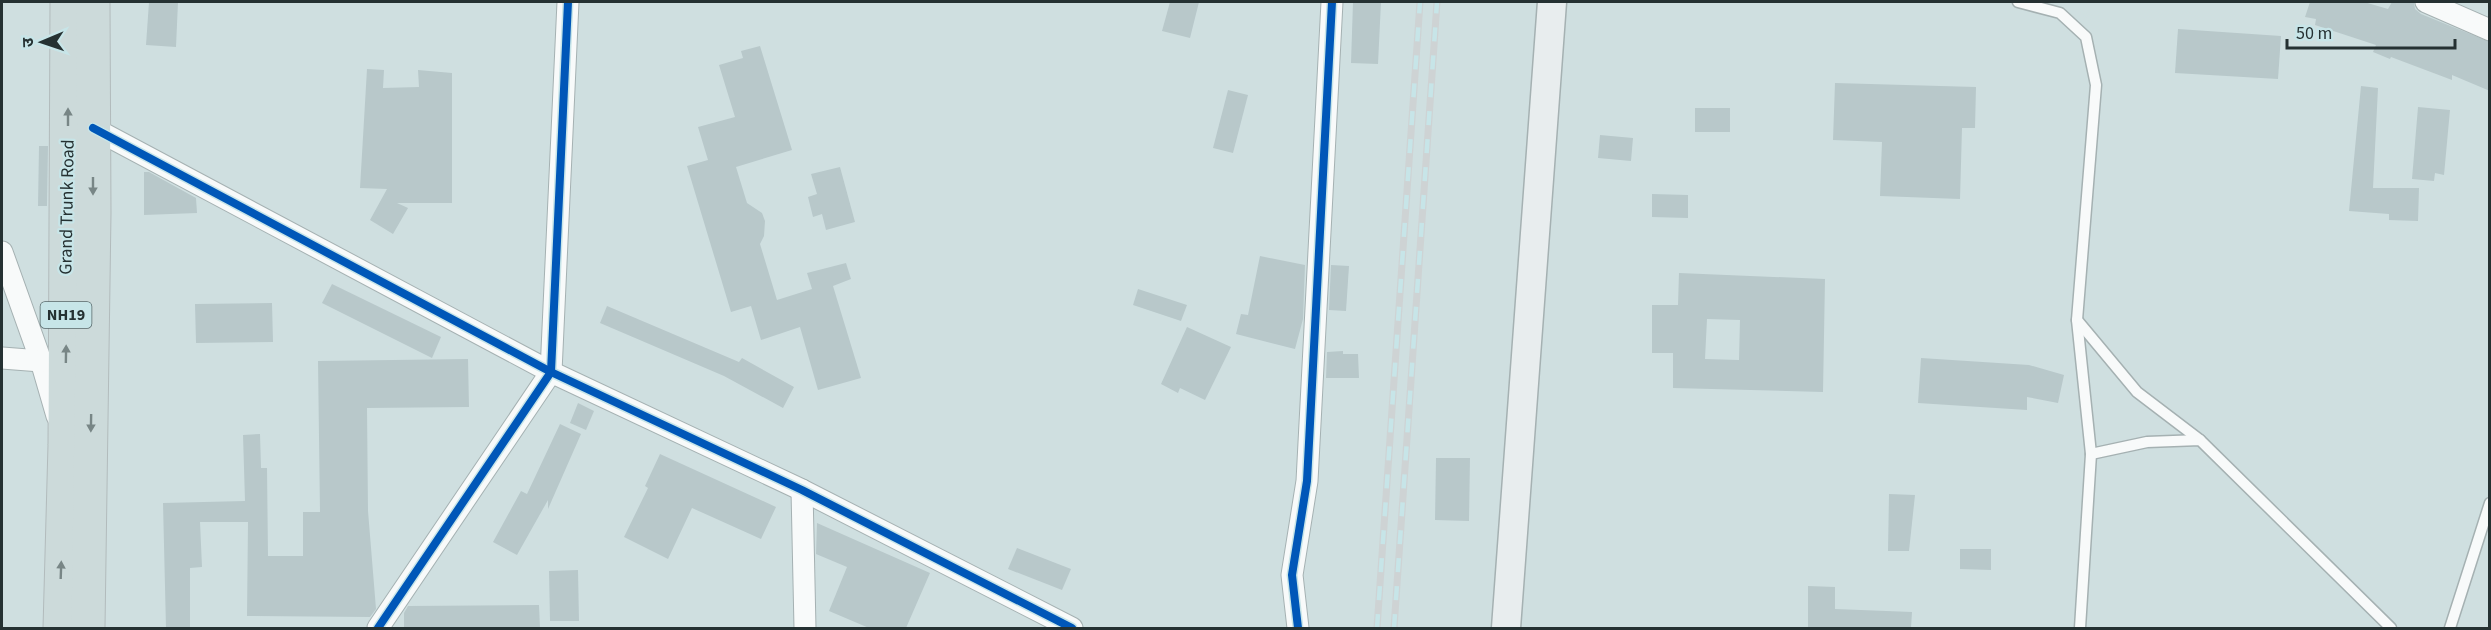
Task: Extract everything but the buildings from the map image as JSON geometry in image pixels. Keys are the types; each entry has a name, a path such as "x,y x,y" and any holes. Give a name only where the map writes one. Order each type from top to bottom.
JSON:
{"highway":[{"name":"Grand Trunk Road","path":"60,628 65,445 67,2"},
{"name":"Grand Trunk Road","path":"88,628 93,2"}],"main road":[{"path":"1506,628 1552,2"}],"street":[{"path":"378,628 551,372 568,2"},
{"path":"1298,628 1293,574 1307,481 1332,2"},
{"path":"2426,2 2490,30"},
{"path":"93,128 551,372 802,490 1072,628"},
{"path":"2,252 41,361 65,445"},
{"path":"2,358 41,361"},
{"path":"802,490 805,628"}],"lane":[{"path":"2018,2 2060,13 2086,37 2096,86 2077,320 2091,454 2080,628"},
{"path":"2077,320 2137,392 2200,440 2391,628"},
{"path":"2091,454 2147,441 2200,440"},
{"path":"2450,628 2490,502"}],"railway":[{"path":"1377,628 1420,2"},
{"path":"1394,628 1437,2"}],"cycle path":[{"path":"378,628 551,372 568,2"},
{"path":"1298,628 1292,575 1307,481 1332,2"},
{"path":"93,128 551,372 802,490 1072,628"}]}
